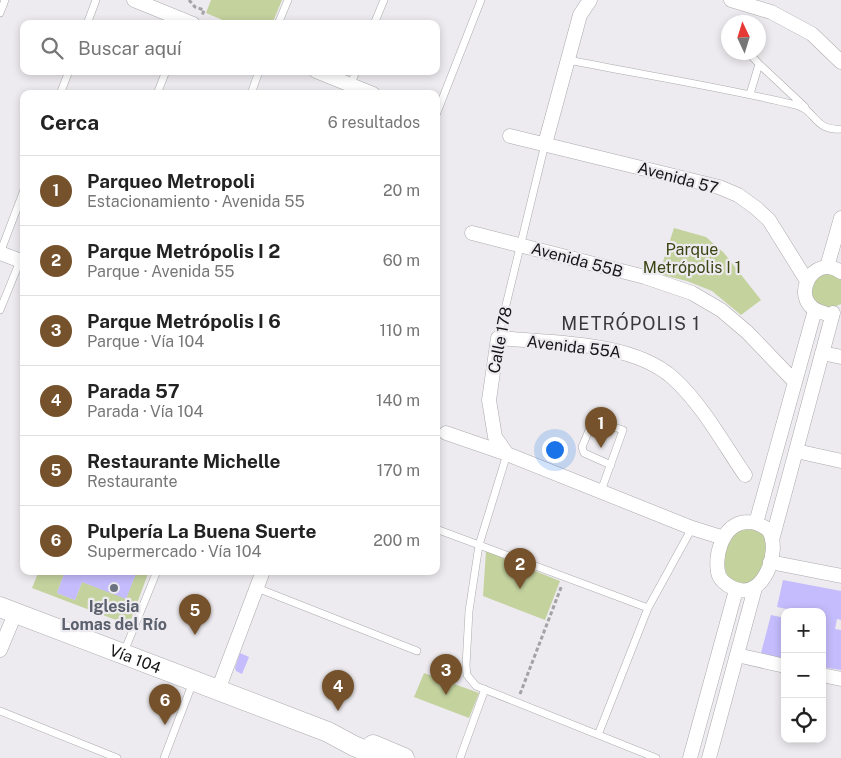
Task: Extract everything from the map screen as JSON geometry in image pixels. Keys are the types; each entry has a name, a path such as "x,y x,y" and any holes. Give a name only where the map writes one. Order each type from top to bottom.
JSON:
{"main road":[{"name":"Vía 104","path":"7,610 328,732 356,739 404,758"},
{"name":"Vía 104","path":"328,732 354,746 383,758"}],"street":[{"path":"134,0 180,20"},
{"name":"Calle 178","path":"545,144 580,15 590,0"},
{"path":"731,0 771,12 812,34 841,62"},
{"path":"323,75 348,89"},
{"name":"Avenida 57","path":"510,136 719,187 738,195 769,220 807,281"},
{"path":"828,267 841,218"},
{"name":"Avenida 55B","path":"472,233 645,277 692,293 721,310 795,382"},
{"path":"0,253 20,261"},
{"path":"772,540 822,353 837,311 821,312 815,310 809,304 805,297 807,281 819,269 828,267 841,272"},
{"path":"756,523 815,310"},
{"name":"Calle 178","path":"498,338 490,400 491,421 495,437 507,454"},
{"name":"Avenida 55A","path":"498,338 573,345 621,352 645,360 672,378 702,412 745,475"},
{"path":"822,353 841,357"},
{"path":"446,433 507,454 692,528 724,538"},
{"path":"796,451 841,460"},
{"path":"709,758 755,588 762,581 770,562 772,549 770,532 765,527 752,522 740,523 732,527 724,538 716,559 718,574 727,586 736,590 755,588"},
{"path":"770,562 841,576"},
{"path":"218,690 262,575"},
{"path":"690,758 736,590"},
{"path":"0,650 7,610"},
{"path":"737,655 781,665"},
{"path":"826,676 841,679"}],"lane":[{"path":"0,13 5,0"},
{"path":"88,20 96,0"},
{"path":"280,20 288,0"},
{"path":"376,20 384,0"},
{"path":"440,105 481,0"},
{"path":"568,60 750,94 805,107"},
{"path":"755,60 805,107 818,123 828,128 841,129"},
{"path":"750,94 759,64"},
{"path":"62,90 67,75"},
{"path":"159,90 164,75"},
{"path":"252,90 258,75"},
{"path":"348,89 354,75"},
{"name":"Calle 178","path":"498,338 545,144"},
{"path":"0,253 20,200"},
{"path":"0,310 20,266"},
{"path":"601,491 611,465 623,430 595,421 592,423 582,447 584,454 611,465"},
{"path":"507,454 479,545 469,611 467,675 470,681 485,690 656,758"},
{"path":"598,735 648,608 692,528"},
{"path":"440,530 648,608"},
{"path":"123,654 154,575"},
{"path":"257,588 417,651"},
{"path":"164,758 194,681"},
{"path":"460,758 485,690"},
{"path":"0,711 117,758"}],"path":[{"path":"517,703 565,578"}],"green space":[{"path":"211,0 282,0 274,20 223,20 206,13"},
{"name":"Parque Metrópolis I 1","path":"674,228 706,237 724,253 761,300 741,315 712,291 687,281 659,274"},
{"path":"825,272 841,278 841,304 829,309 813,301 811,283"},
{"path":"743,528 757,530 768,539 769,557 752,584 731,582 725,567 724,560 727,545 736,533"},
{"path":"486,551 560,581 545,620 483,596"},
{"path":"37,575 64,575 57,593 75,600 82,582 126,598 135,575 148,575 129,625 32,588"},
{"path":"424,673 479,693 469,718 414,697"}],"building":[{"name":"Iglesia Lomas del Río","path":"64,575 135,575 126,599 82,582 75,600 57,593"},
{"path":"783,580 841,591 841,620 837,619 835,629 841,630 841,670 826,668 826,608 777,607"},
{"path":"771,615 781,617 781,658 761,653"},
{"path":"240,653 249,657 242,674 236,671 235,668"}],"place":[{"name":"Parqueo Metropoli","path":"601,448"},
{"name":"Iglesia Lomas del Río","path":"114,588"},
{"name":"Parque Metrópolis I 2","path":"520,589"},
{"name":"Restaurante Michelle","path":"195,635"},
{"name":"Parque Metrópolis I 6","path":"446,695"},
{"name":"Parada 57","path":"338,711"},
{"name":"Pulpería La Buena Suerte","path":"165,725"}],"district":[{"name":"METRÓPOLIS 1","path":"631,323"}]}
